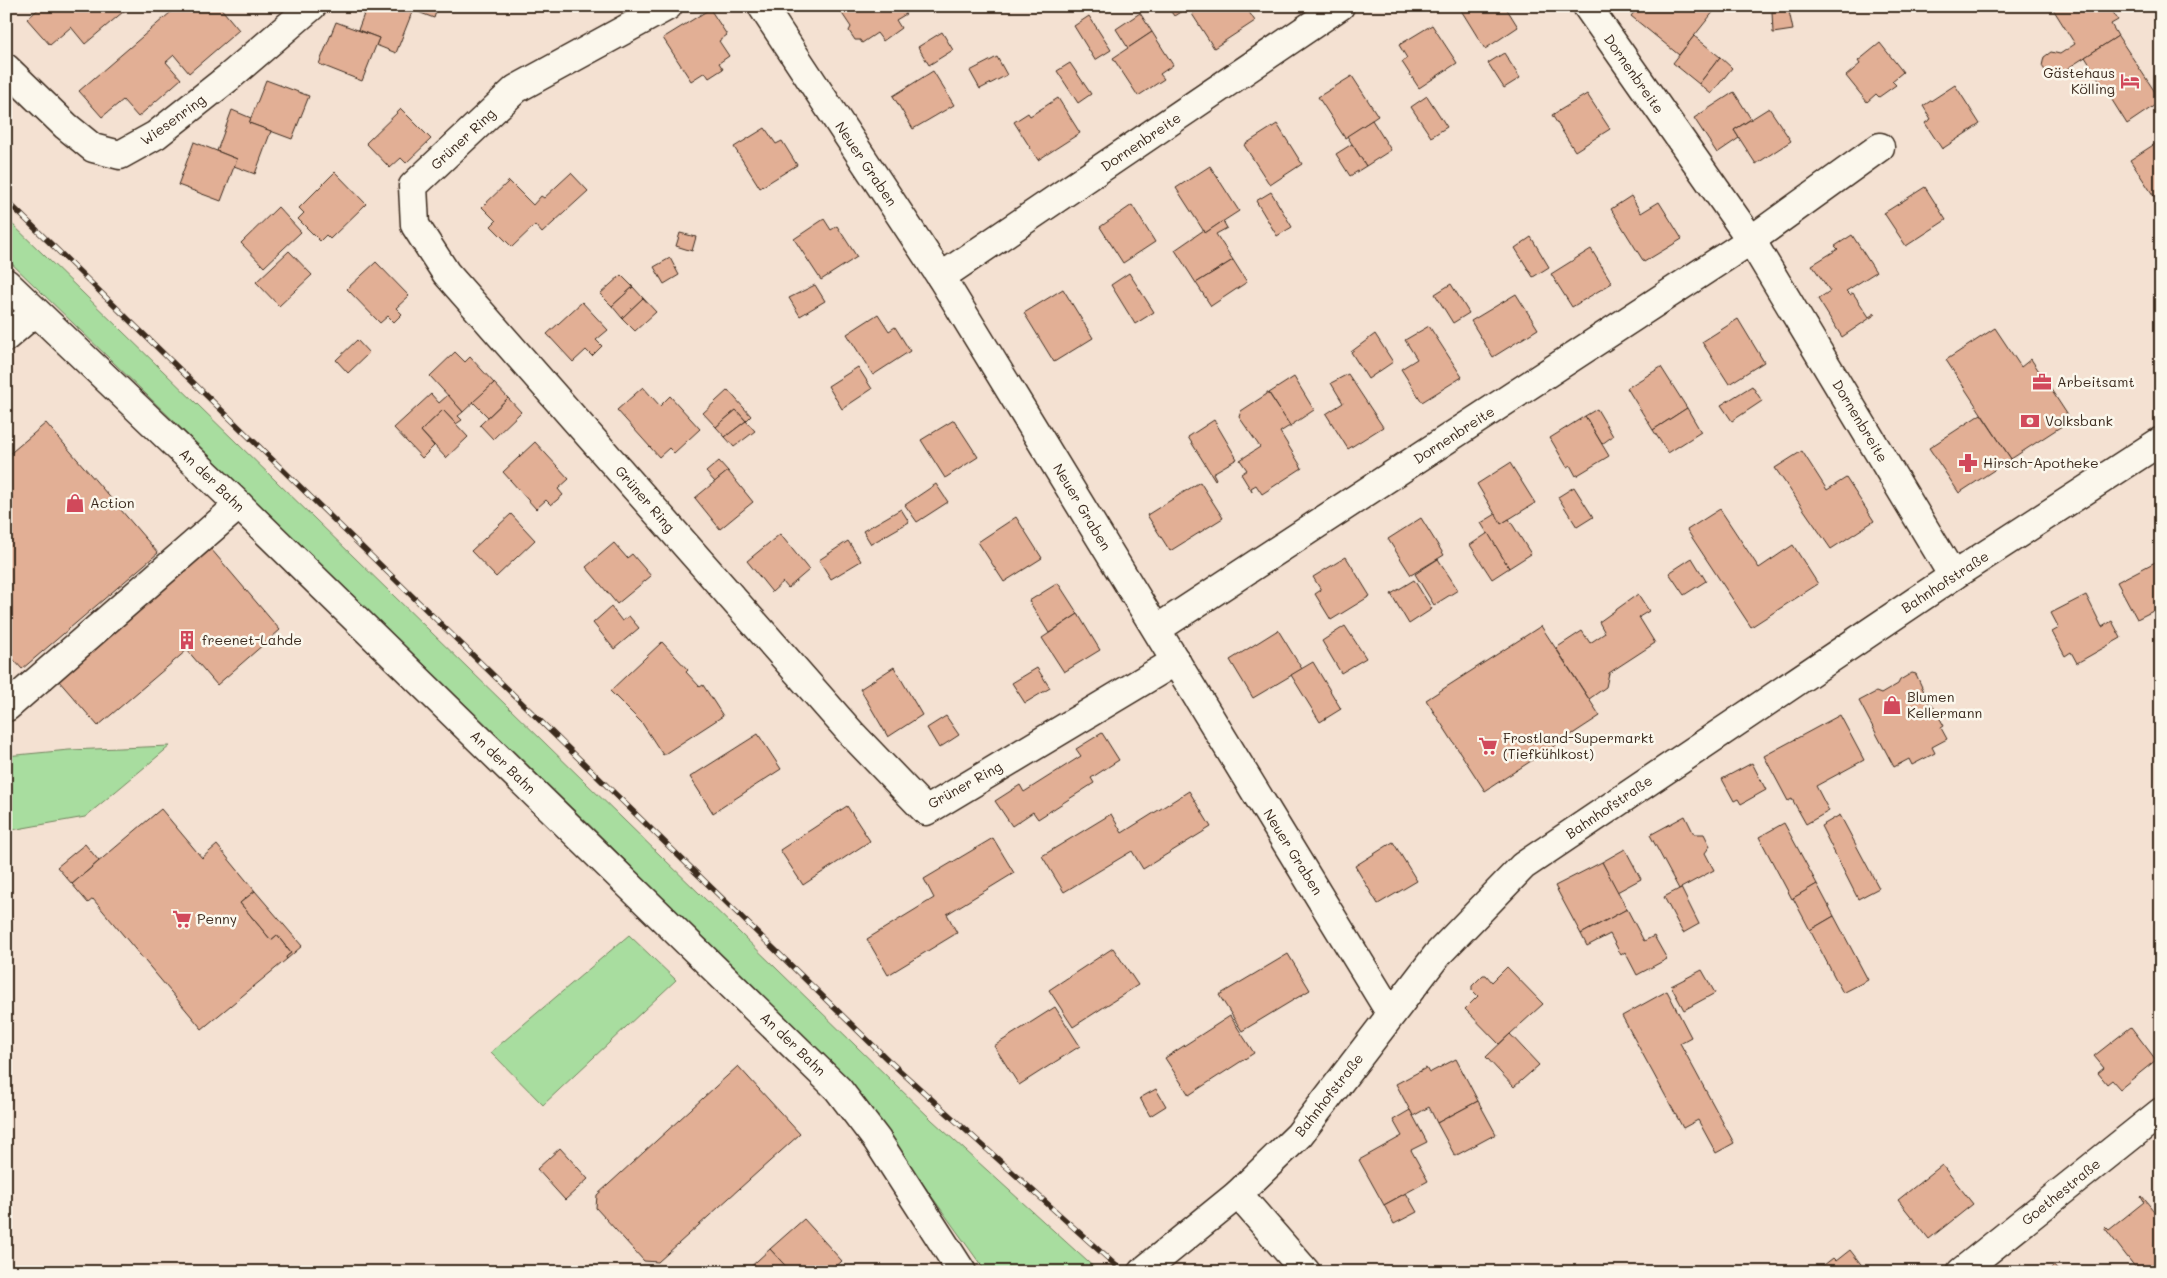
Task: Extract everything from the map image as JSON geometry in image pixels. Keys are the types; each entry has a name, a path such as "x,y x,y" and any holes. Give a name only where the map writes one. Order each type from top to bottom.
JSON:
{"street":[{"name":"Wiesenring","path":"6,68 66,126 93,148 120,155 156,135 228,78 312,6"},
{"name":"Grüner Ring","path":"668,6 516,89 413,186 415,225 446,273 846,726 926,810 1176,660"},
{"name":"Neuer Graben","path":"762,6 941,277 1391,1014"},
{"name":"Dornenbreite","path":"941,277 1340,6"},
{"name":"Dornenbreite","path":"1587,6 1751,240 1953,576"},
{"name":"Dornenbreite","path":"1157,629 1751,240 1880,147"},
{"name":"An der Bahn","path":"6,283 239,505 838,1088 877,1140 962,1272"},
{"path":"6,337 35,312"},
{"name":"Bahnhofstraße","path":"1142,1272 1238,1194 1299,1136 1437,955 1523,866 1953,576 2161,441"},
{"path":"8,707 239,505"},
{"name":"Goethestraße","path":"1961,1272 2161,1112"},
{"path":"1238,1194 1304,1271"}],"green space":[{"path":"6,218 932,1120 1099,1272 986,1272 861,1098 609,844 6,258"},
{"path":"170,746 85,817 6,831 6,756 69,750"},
{"path":"629,935 676,980 543,1105 491,1052"}],"building":[{"path":"42,6 130,6 85,44 71,27 50,45 27,19"},
{"path":"178,6 219,6 239,30 189,73 174,55 166,62 181,79 138,117 123,100 102,117 79,91"},
{"path":"367,6 402,6 413,10 396,53 376,45 379,38 358,30"},
{"path":"402,6 438,6 434,18"},
{"path":"843,6 901,6 906,14 896,20 901,28 883,41 877,33 862,43 860,40 855,40 849,31 851,27 839,9"},
{"path":"901,6 913,6 905,12"},
{"path":"1167,6 1190,6 1174,16"},
{"path":"1204,6 1245,6 1255,21 1214,48 1192,14"},
{"path":"1505,6 1518,27 1485,49 1459,7"},
{"path":"1639,6 1682,6 1686,9 1688,6 1718,6 1679,55 1631,16"},
{"path":"2057,6 2109,6 2118,20 2111,24 2118,36 2051,79 2042,66 2044,57 2051,52 2060,54 2075,44 2053,9"},
{"path":"710,9 727,35 719,41 729,56 719,63 723,69 709,78 705,72 691,81 663,38"},
{"path":"1789,11 1793,30 1773,33 1772,12"},
{"path":"1140,13 1152,32 1128,48 1116,29"},
{"path":"1089,16 1111,50 1095,60 1074,26"},
{"path":"336,22 379,38 362,81 319,64"},
{"path":"1432,25 1457,63 1419,88 1402,62 1407,58 1399,45"},
{"path":"942,32 953,50 929,65 918,47"},
{"path":"1152,32 1173,65 1160,74 1164,79 1138,96 1113,58"},
{"path":"1694,36 1720,57 1699,84 1673,63"},
{"path":"2118,36 2161,101 2127,124 2085,57"},
{"path":"1880,43 1903,72 1892,81 1896,85 1879,97 1876,94 1867,102 1846,76 1860,64 1858,61"},
{"path":"1504,53 1520,78 1504,88 1488,63"},
{"path":"997,57 1007,75 980,89 970,71"},
{"path":"1720,57 1732,68 1711,94 1699,84"},
{"path":"1070,63 1091,94 1078,103 1057,71"},
{"path":"933,71 954,105 913,129 893,96"},
{"path":"1352,76 1378,116 1345,138 1318,97"},
{"path":"266,80 309,96 292,139 249,123"},
{"path":"1955,85 1980,124 1942,149 1925,123 1931,119 1923,106"},
{"path":"1734,92 1751,119 1734,130 1739,138 1717,153 1694,118"},
{"path":"1587,94 1610,129 1575,151 1552,115"},
{"path":"1427,96 1447,127 1431,137 1411,107"},
{"path":"1058,98 1080,133 1038,160 1014,122 1028,113 1030,116"},
{"path":"1769,108 1791,141 1756,164 1734,130"},
{"path":"401,109 431,139 406,163 401,158 390,168 366,143"},
{"path":"232,110 251,118 249,123 271,131 255,174 234,166 237,159 217,151"},
{"path":"1372,120 1391,150 1366,166 1347,136"},
{"path":"1277,124 1302,164 1270,185 1244,145"},
{"path":"765,128 776,144 782,141 797,165 760,188 734,147"},
{"path":"2161,140 2161,207 2130,160"},
{"path":"194,142 237,159 221,201 178,185"},
{"path":"1352,144 1366,166 1350,176 1336,154"},
{"path":"1210,166 1239,211 1205,233 1176,188"},
{"path":"335,172 366,204 330,239 326,235 320,241 298,219 304,213 299,208"},
{"path":"571,173 588,191 542,233 535,225 512,247 491,226 496,221 482,207 509,181 533,205 541,196 544,198"},
{"path":"1925,187 1946,220 1906,246 1884,213"},
{"path":"1271,192 1292,227 1277,236 1256,201"},
{"path":"1631,196 1641,213 1659,202 1682,239 1644,262 1611,209"},
{"path":"1132,205 1155,242 1123,263 1100,227"},
{"path":"278,207 301,232 264,267 241,243"},
{"path":"824,219 831,230 837,226 857,257 821,280 794,239"},
{"path":"1223,221 1227,228 1216,234 1233,260 1196,283 1175,250 1204,230 1205,233"},
{"path":"680,233 696,237 692,251 676,246"},
{"path":"1852,235 1876,272 1846,291 1850,295 1853,293 1869,317 1876,314 1842,337 1818,299 1830,291 1812,265 1838,249 1835,246"},
{"path":"1531,237 1549,267 1533,277 1515,248"},
{"path":"1591,249 1612,283 1572,307 1551,274"},
{"path":"289,251 312,275 279,306 256,282"},
{"path":"670,258 679,275 664,284 654,267"},
{"path":"1233,260 1247,282 1211,306 1196,283"},
{"path":"376,262 409,296 396,308 402,314 394,322 388,316 380,323 347,289"},
{"path":"1129,273 1154,312 1135,324 1111,285"},
{"path":"621,275 633,287 612,306 600,294"},
{"path":"1451,284 1469,313 1453,323 1435,294"},
{"path":"815,285 825,301 800,316 789,298"},
{"path":"633,287 643,298 622,318 612,306"},
{"path":"1063,289 1093,338 1054,362 1024,313"},
{"path":"1516,294 1538,329 1493,357 1471,321"},
{"path":"643,298 656,312 635,331 622,318"},
{"path":"582,302 608,330 596,340 602,346 592,356 586,350 573,362 547,334"},
{"path":"878,314 889,331 895,327 910,351 873,375 847,334"},
{"path":"1738,319 1764,362 1729,384 1702,342"},
{"path":"1429,326 1462,377 1422,402 1401,369 1417,359 1405,340"},
{"path":"1995,328 2021,367 2031,359 2071,420 2011,459 1946,360"},
{"path":"1375,334 1393,362 1368,379 1351,352"},
{"path":"357,340 369,353 348,373 336,360"},
{"path":"455,352 465,362 470,357 494,383 463,412 430,376"},
{"path":"858,367 872,389 842,409 828,386"},
{"path":"1661,367 1687,408 1653,430 1627,388"},
{"path":"1348,374 1383,427 1348,449 1326,414 1343,403 1331,383"},
{"path":"1294,377 1314,410 1290,426 1269,393"},
{"path":"494,383 508,398 488,417 473,402"},
{"path":"1752,386 1762,401 1732,421 1721,405"},
{"path":"643,387 660,406 670,396 700,429 674,453 669,448 659,457 617,410"},
{"path":"728,390 751,416 746,421 736,410 716,427 703,413"},
{"path":"1267,392 1291,427 1280,432 1302,468 1262,494 1256,485 1251,488 1252,492 1241,474 1247,470 1240,460 1260,447 1239,417 1241,411 1267,394"},
{"path":"431,394 439,403 448,395 463,412 458,416 462,420 456,424 443,410 421,431 434,446 422,458 394,428"},
{"path":"508,398 521,412 493,439 480,425"},
{"path":"1687,408 1701,432 1668,453 1653,430"},
{"path":"1597,409 1613,436 1602,444 1585,416"},
{"path":"443,410 468,437 446,458 421,431"},
{"path":"736,410 746,421 725,437 716,427"},
{"path":"1981,414 2011,459 1959,493 1929,448"},
{"path":"1585,416 1609,456 1576,476 1570,465 1567,467 1550,438"},
{"path":"954,420 978,457 945,478 921,440"},
{"path":"1214,420 1237,459 1213,473 1215,480 1188,437"},
{"path":"746,421 755,431 734,447 725,437"},
{"path":"46,423 158,553 22,669 6,651 6,457"},
{"path":"535,442 569,479 558,489 563,495 551,505 546,500 536,509 503,472"},
{"path":"1802,451 1827,490 1846,478 1874,521 1831,549 1775,468"},
{"path":"719,461 728,471 715,482 706,472"},
{"path":"1510,463 1535,503 1501,524 1477,484"},
{"path":"728,471 753,502 720,529 695,498"},
{"path":"1200,482 1223,518 1170,551 1147,515"},
{"path":"936,484 948,502 917,522 905,505"},
{"path":"1574,487 1593,517 1577,527 1558,497"},
{"path":"901,509 909,522 871,544 863,531"},
{"path":"1720,509 1759,568 1793,545 1818,584 1751,627 1687,530"},
{"path":"511,514 535,540 496,577 471,551"},
{"path":"1496,514 1501,524 1509,519 1531,554 1509,568 1481,523"},
{"path":"1016,517 1042,558 1004,582 978,542"},
{"path":"1421,518 1444,555 1411,575 1388,539"},
{"path":"1488,533 1509,568 1492,579 1470,545"},
{"path":"780,534 809,570 788,588 783,582 772,592 747,561"},
{"path":"848,541 861,561 831,579 819,560"},
{"path":"614,543 627,558 632,554 651,576 617,604 586,567"},
{"name":"freenet-Lahde","path":"211,549 280,630 217,685 187,650 98,726 58,680"},
{"path":"1346,557 1370,596 1331,620 1315,594 1321,590 1313,577"},
{"path":"1692,558 1706,581 1684,595 1669,573"},
{"path":"1438,559 1458,590 1434,605 1415,574"},
{"path":"2161,559 2161,607 2137,619 2117,582"},
{"path":"1414,580 1432,609 1409,624 1391,594"},
{"path":"1058,583 1078,614 1049,633 1029,601"},
{"path":"1638,594 1649,611 1639,617 1655,643 1609,673 1606,687 1589,699 1556,648 1582,631 1590,643 1605,633 1599,622"},
{"path":"2086,595 2102,627 2112,621 2121,638 2077,663 2071,652 2065,656 2052,632 2059,628 2051,613"},
{"path":"611,607 622,621 629,616 639,628 614,649 593,623"},
{"path":"1078,614 1100,650 1064,672 1042,638"},
{"path":"1345,626 1366,658 1341,673 1322,641"},
{"path":"1541,626 1600,716 1485,791 1426,700"},
{"path":"1278,630 1302,669 1253,698 1230,660"},
{"path":"662,642 688,670 686,672 700,687 703,685 723,716 663,755 642,723 610,691"},
{"path":"1313,662 1341,709 1320,722 1291,675"},
{"path":"894,667 922,715 888,737 860,689"},
{"path":"1037,668 1050,688 1025,703 1012,683"},
{"path":"1912,673 1916,674 1930,705 1932,704 1944,726 1941,728 1947,739 1932,747 1935,753 1912,765 1909,759 1894,767 1859,701 1876,692 1881,694"},
{"path":"1840,715 1864,760 1816,786 1829,811 1806,824 1792,799 1788,801 1764,756"},
{"path":"946,716 959,735 939,748 927,728"},
{"path":"1102,733 1119,760 1091,778 1094,783 1038,819 1033,812 1012,826 995,801 1020,785 1024,792 1081,756 1076,749"},
{"path":"758,734 781,769 713,813 690,777"},
{"path":"1752,763 1766,790 1741,804 1738,799 1734,801 1722,779"},
{"path":"1189,791 1211,827 1143,869 1132,851 1064,892 1042,856 1111,814 1122,833"},
{"path":"847,806 870,841 803,885 780,850"},
{"name":"Penny","path":"161,809 202,858 217,845 255,891 240,903 271,940 277,935 291,953 286,957 287,959 202,1029 93,899 88,903 72,884"},
{"path":"1840,815 1879,888 1858,899 1821,826"},
{"path":"1685,816 1694,834 1704,834 1710,846 1705,853 1714,870 1679,889 1650,835"},
{"path":"1784,823 1817,884 1792,899 1759,837"},
{"path":"993,838 1014,873 947,914 957,933 888,975 867,939 934,898 924,879"},
{"path":"1393,842 1417,881 1378,904 1355,866"},
{"path":"85,844 99,861 72,884 57,867"},
{"path":"1625,849 1641,879 1617,892 1602,862"},
{"path":"1602,862 1627,909 1581,934 1555,886"},
{"path":"1817,884 1834,916 1810,930 1793,898"},
{"path":"1681,888 1699,924 1683,933 1664,897"},
{"path":"255,891 302,946 287,959 286,957 291,953 277,935 271,940 240,903"},
{"path":"1627,909 1644,941 1654,936 1667,959 1637,975 1625,952 1621,955 1610,934 1587,946 1581,934"},
{"path":"1834,916 1868,980 1843,993 1810,930"},
{"path":"1113,948 1138,985 1073,1027 1049,990"},
{"path":"1288,954 1310,990 1242,1031 1219,995"},
{"path":"1507,967 1543,1004 1499,1044 1465,1009 1478,996 1472,990 1472,986 1483,975 1486,975 1492,982"},
{"path":"1702,970 1715,993 1684,1010 1671,986"},
{"path":"1667,991 1691,1037 1680,1043 1734,1143 1716,1153 1698,1120 1683,1128 1622,1016"},
{"path":"1055,1007 1080,1046 1019,1085 994,1046"},
{"path":"1230,1016 1254,1053 1189,1095 1165,1058"},
{"path":"2131,1027 2156,1060 2120,1089 2112,1080 2107,1084 2098,1073 2104,1068 2094,1056"},
{"path":"1510,1034 1539,1065 1514,1087 1486,1057"},
{"path":"1456,1059 1478,1101 1437,1123 1429,1107 1413,1116 1396,1084 1426,1068 1429,1073"},
{"path":"738,1066 800,1134 658,1262 644,1261 596,1208 597,1195"},
{"path":"1156,1089 1166,1106 1150,1116 1140,1098"},
{"path":"1478,1101 1496,1134 1455,1156 1437,1123"},
{"path":"1410,1110 1427,1142 1411,1150 1428,1181 1384,1205 1359,1160 1402,1136 1393,1120"},
{"path":"560,1148 588,1179 565,1200 537,1169"},
{"path":"1942,1165 1973,1204 1929,1239 1898,1200"},
{"path":"1406,1193 1417,1212 1394,1224 1384,1205"},
{"path":"2142,1196 2161,1220 2161,1262 2148,1272 2139,1272 2104,1227 2109,1230 2144,1202"},
{"path":"804,1219 842,1261 830,1272 791,1272 770,1249"},
{"path":"770,1249 791,1272 745,1272"},
{"path":"1850,1250 1867,1272 1821,1272 1819,1269 1833,1258 1836,1261"},
{"path":"2054,1266 2059,1272 2047,1272"}],"railway":[{"path":"6,200 887,1059 1123,1272"}],"place":[{"name":"Gästehaus Kölling","path":"2130,81"},
{"name":"Arbeitsamt","path":"2042,382"},
{"name":"Volksbank","path":"2030,421"},
{"name":"Hirsch-Apotheke","path":"1968,463"},
{"name":"Action","path":"75,503"},
{"name":"freenet-Lahde","path":"187,640"},
{"name":"Blumen Kellermann","path":"1892,705"},
{"name":"Frostland-Supermarkt (Tiefkühlkost)","path":"1488,746"},
{"name":"Penny","path":"182,919"}]}
